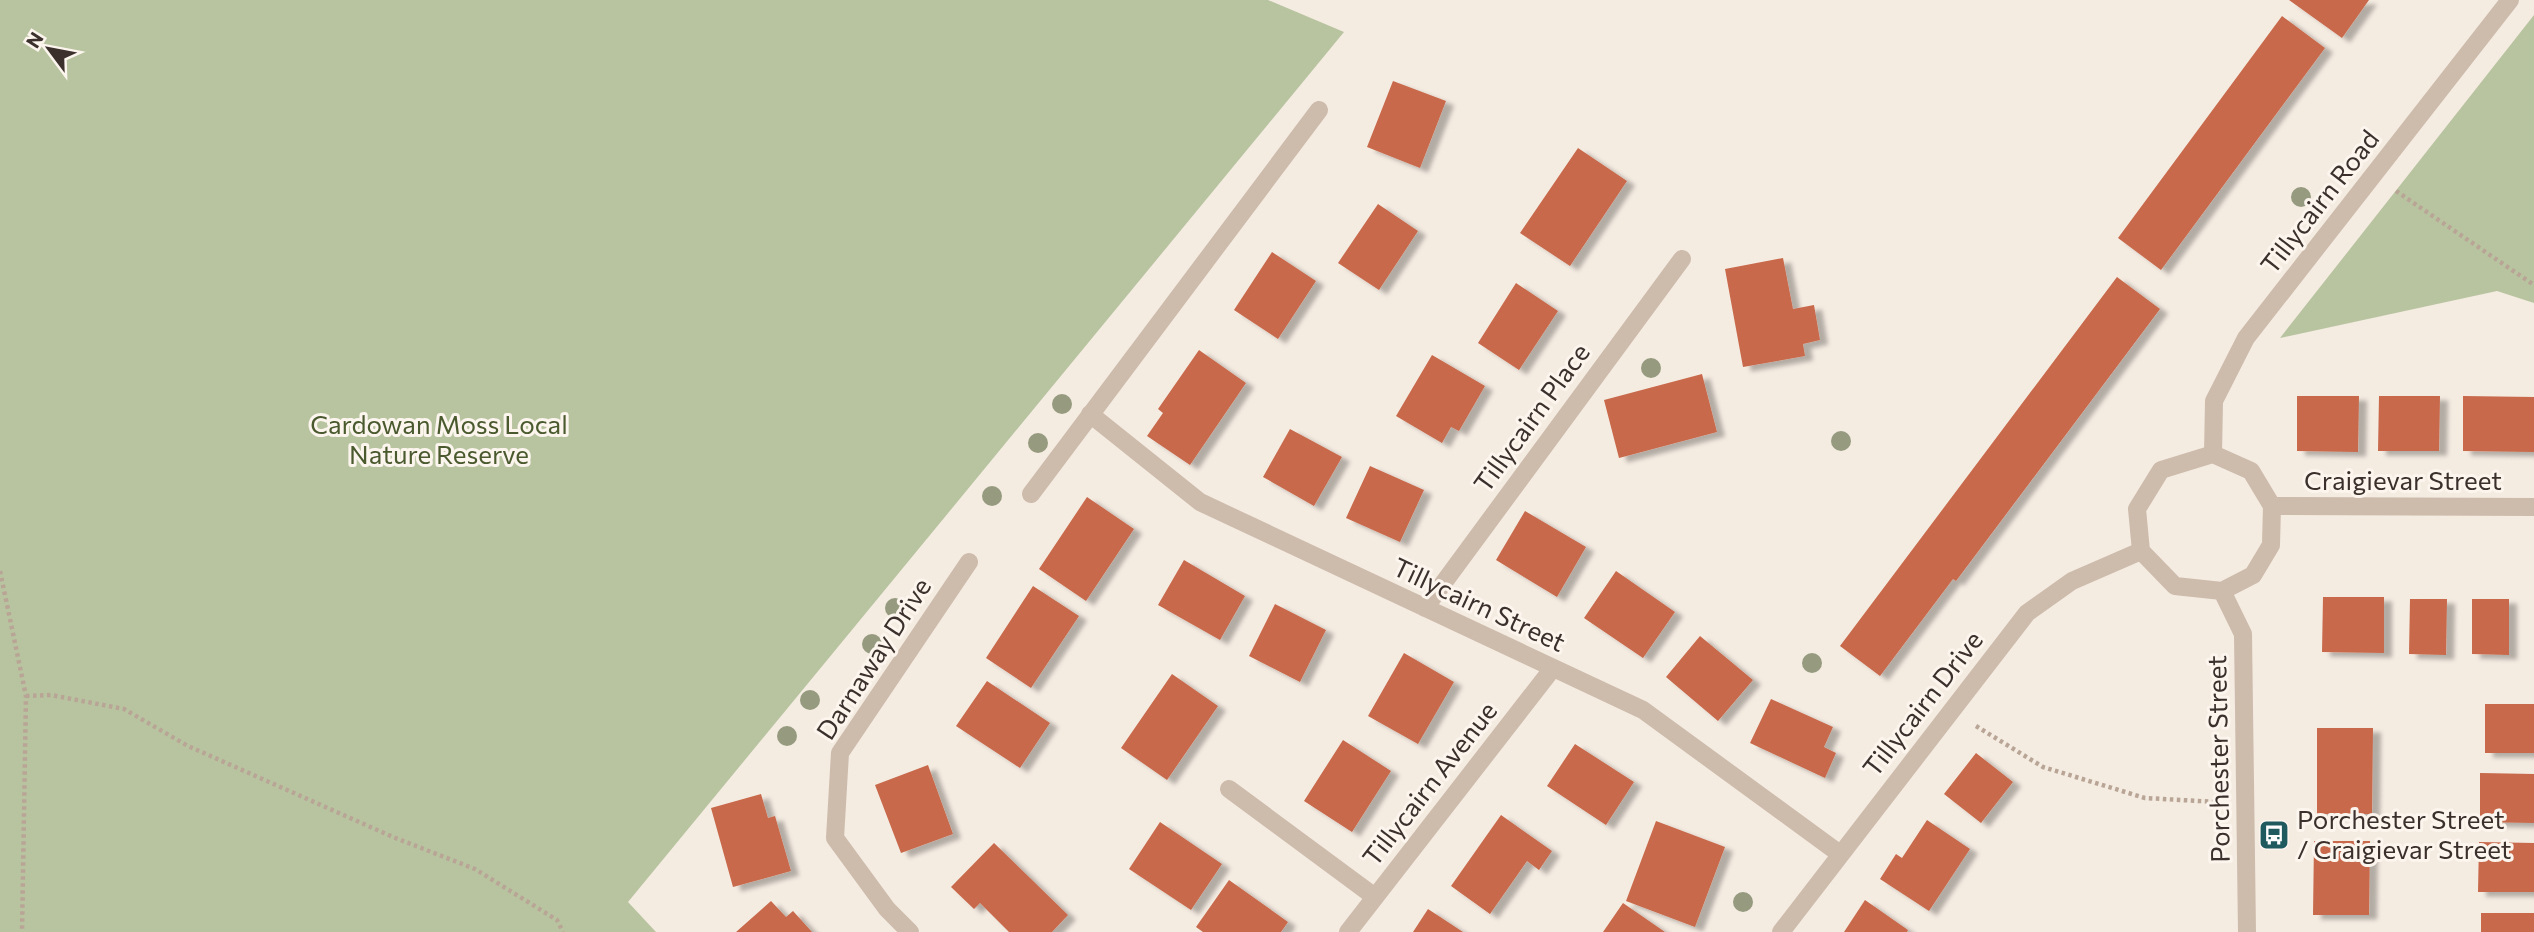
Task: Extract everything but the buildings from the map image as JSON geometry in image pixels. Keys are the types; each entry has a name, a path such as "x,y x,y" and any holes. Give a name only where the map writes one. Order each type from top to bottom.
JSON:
{"street":[{"name":"Tillycairn Road","path":"2213,454 2214,401 2246,338 2510,0"},
{"path":"1031,494 1319,110"},
{"name":"Tillycairn Place","path":"1425,608 1682,259"},
{"name":"Tillycairn Street","path":"1090,414 1200,502 1643,710 1840,854"},
{"path":"2213,454 2251,471 2272,506 2271,545 2253,575 2222,591 2175,586 2141,551 2137,509 2161,470 2213,454"},
{"name":"Craigievar Street","path":"2272,506 2534,507"},
{"name":"Tillycairn Drive","path":"1781,932 2028,613 2072,581 2141,551"},
{"name":"Darnaway Drive","path":"910,932 887,909 835,838 840,753 969,562"},
{"name":"Porchester Street","path":"2222,591 2243,634 2247,932"},
{"name":"Tillycairn Avenue","path":"1348,932 1553,668"},
{"path":"1229,789 1375,897"}],"path":[{"path":"2374,175 2525,282 2534,285"},
{"path":"0,571 26,696 22,932"},
{"path":"26,696 51,695 124,709 188,746 393,838 475,869 557,920 563,932"},
{"path":"1951,711 2043,767 2146,798 2246,804"}],"green space":[{"name":"Cardowan Moss Local Nature Reserve","path":"0,0 1268,0 1344,32 628,902 656,932 0,932"},
{"path":"2534,15 2534,303 2497,291 2280,338"}],"place":[{"name":"Porchester Street / Craigievar Street","path":"2274,835"}]}
